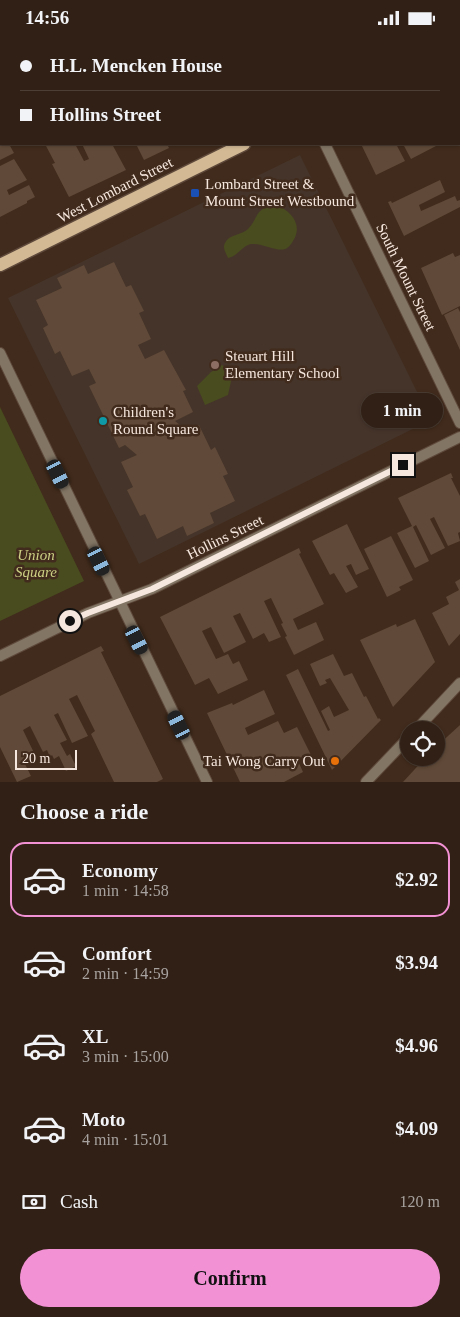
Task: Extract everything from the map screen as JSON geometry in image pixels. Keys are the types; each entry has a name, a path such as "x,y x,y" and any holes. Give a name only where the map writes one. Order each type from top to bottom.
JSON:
{"main road":[{"name":"West Lombard Street","path":"0,265 242,145"}],"street":[{"name":"South Mount Street","path":"325,145 460,423"},
{"path":"0,353 206,782"},
{"name":"Hollins Street","path":"0,656 88,613 161,585 460,437"},
{"path":"424,721 460,683"},
{"path":"366,782 400,746"}],"shaded area":[{"path":"300,155 431,420 139,564 8,298"}],"green space":[{"path":"277,205 291,215 296,224 296,235 289,247 282,250 251,244 228,258 224,247 227,240 248,229 261,210"},
{"path":"222,365 233,372 228,395 205,405 197,386 211,372"},
{"name":"Union Square","path":"0,407 84,581 0,621"}],"building":[{"path":"0,145 10,145 14,153 0,160"},
{"path":"46,145 76,145 84,161 89,159 82,145 113,145 126,170 69,197 52,164 55,163"},
{"path":"136,145 168,145 169,148 144,160"},
{"path":"361,145 397,145 405,161 376,175"},
{"path":"404,145 436,145 436,146 411,159"},
{"path":"14,159 27,180 7,190 9,195 29,185 35,197 0,217 0,166"},
{"path":"440,180 445,192 419,205 421,211 455,196 457,201 460,200 460,207 404,236 388,202 391,201 392,203"},
{"path":"453,253 455,257 460,255 460,306 442,315 421,268"},
{"path":"114,262 126,287 131,285 144,311 139,313 151,339 138,345 145,359 164,350 186,390 183,391 193,412 175,421 186,430 199,425 211,450 215,447 228,474 223,476 235,501 210,513 214,523 187,536 183,526 157,539 145,514 140,516 127,490 133,487 121,462 137,455 125,445 119,448 89,386 96,383 89,369 72,376 60,351 55,354 43,328 48,325 36,300 62,288 57,278 84,265 88,274"},
{"path":"458,308 460,312 460,350 444,315"},
{"path":"451,473 453,478 451,478 460,496 460,532 458,533 460,541 448,546 434,517 430,519 445,548 431,555 416,525 413,527 429,561 415,568 397,533 412,526 398,498"},
{"path":"347,524 369,569 356,575 351,564 346,566 358,587 346,593 334,573 330,575 312,541"},
{"path":"391,536 413,580 399,587 401,590 387,597 364,549"},
{"path":"299,548 301,553 299,554 324,604 293,619 298,630 316,622 324,640 294,655 285,637 287,636 281,624 283,623 271,598 264,601 281,637 269,642 264,633 253,639 240,613 233,616 246,642 224,653 211,627 202,631 216,659 228,654 233,664 239,661 248,680 218,694 209,678 195,685 160,617"},
{"path":"460,579 460,634 449,646 432,613 449,604 446,597 459,590 455,582"},
{"path":"415,619 435,662 393,707 360,640 396,624 397,627"},
{"path":"101,646 104,651 101,652 163,779 157,782 114,782 91,734 95,731 77,695 69,699 88,736 72,743 58,713 54,715 67,740 60,743 67,756 70,754 76,766 66,771 59,756 54,759 52,755 50,757 47,750 43,752 30,726 23,730 37,759 25,764 31,776 17,782 0,747 0,696"},
{"path":"333,654 344,676 352,673 364,697 366,696 378,719 381,720 332,770 286,675 298,669 328,731 330,730 321,711 329,706 334,717 349,710 330,678 325,680 327,683 320,686 310,664"},
{"path":"264,690 275,714 245,728 248,735 278,721 284,733 297,727 311,755 298,761 303,772 284,782 240,782 207,713 232,703 233,705"},
{"path":"460,725 460,782 403,782 418,766 445,766 445,739"}],"place":[{"name":"Lombard Street & Mount Street Westbound","path":"195,193"},
{"name":"Steuart Hill Elementary School","path":"215,365"},
{"name":"Children's Round Square","path":"103,421"},
{"name":"Tai Wong Carry Out","path":"335,761"}],"route":[{"path":"70,621 152,589 403,465"}]}
